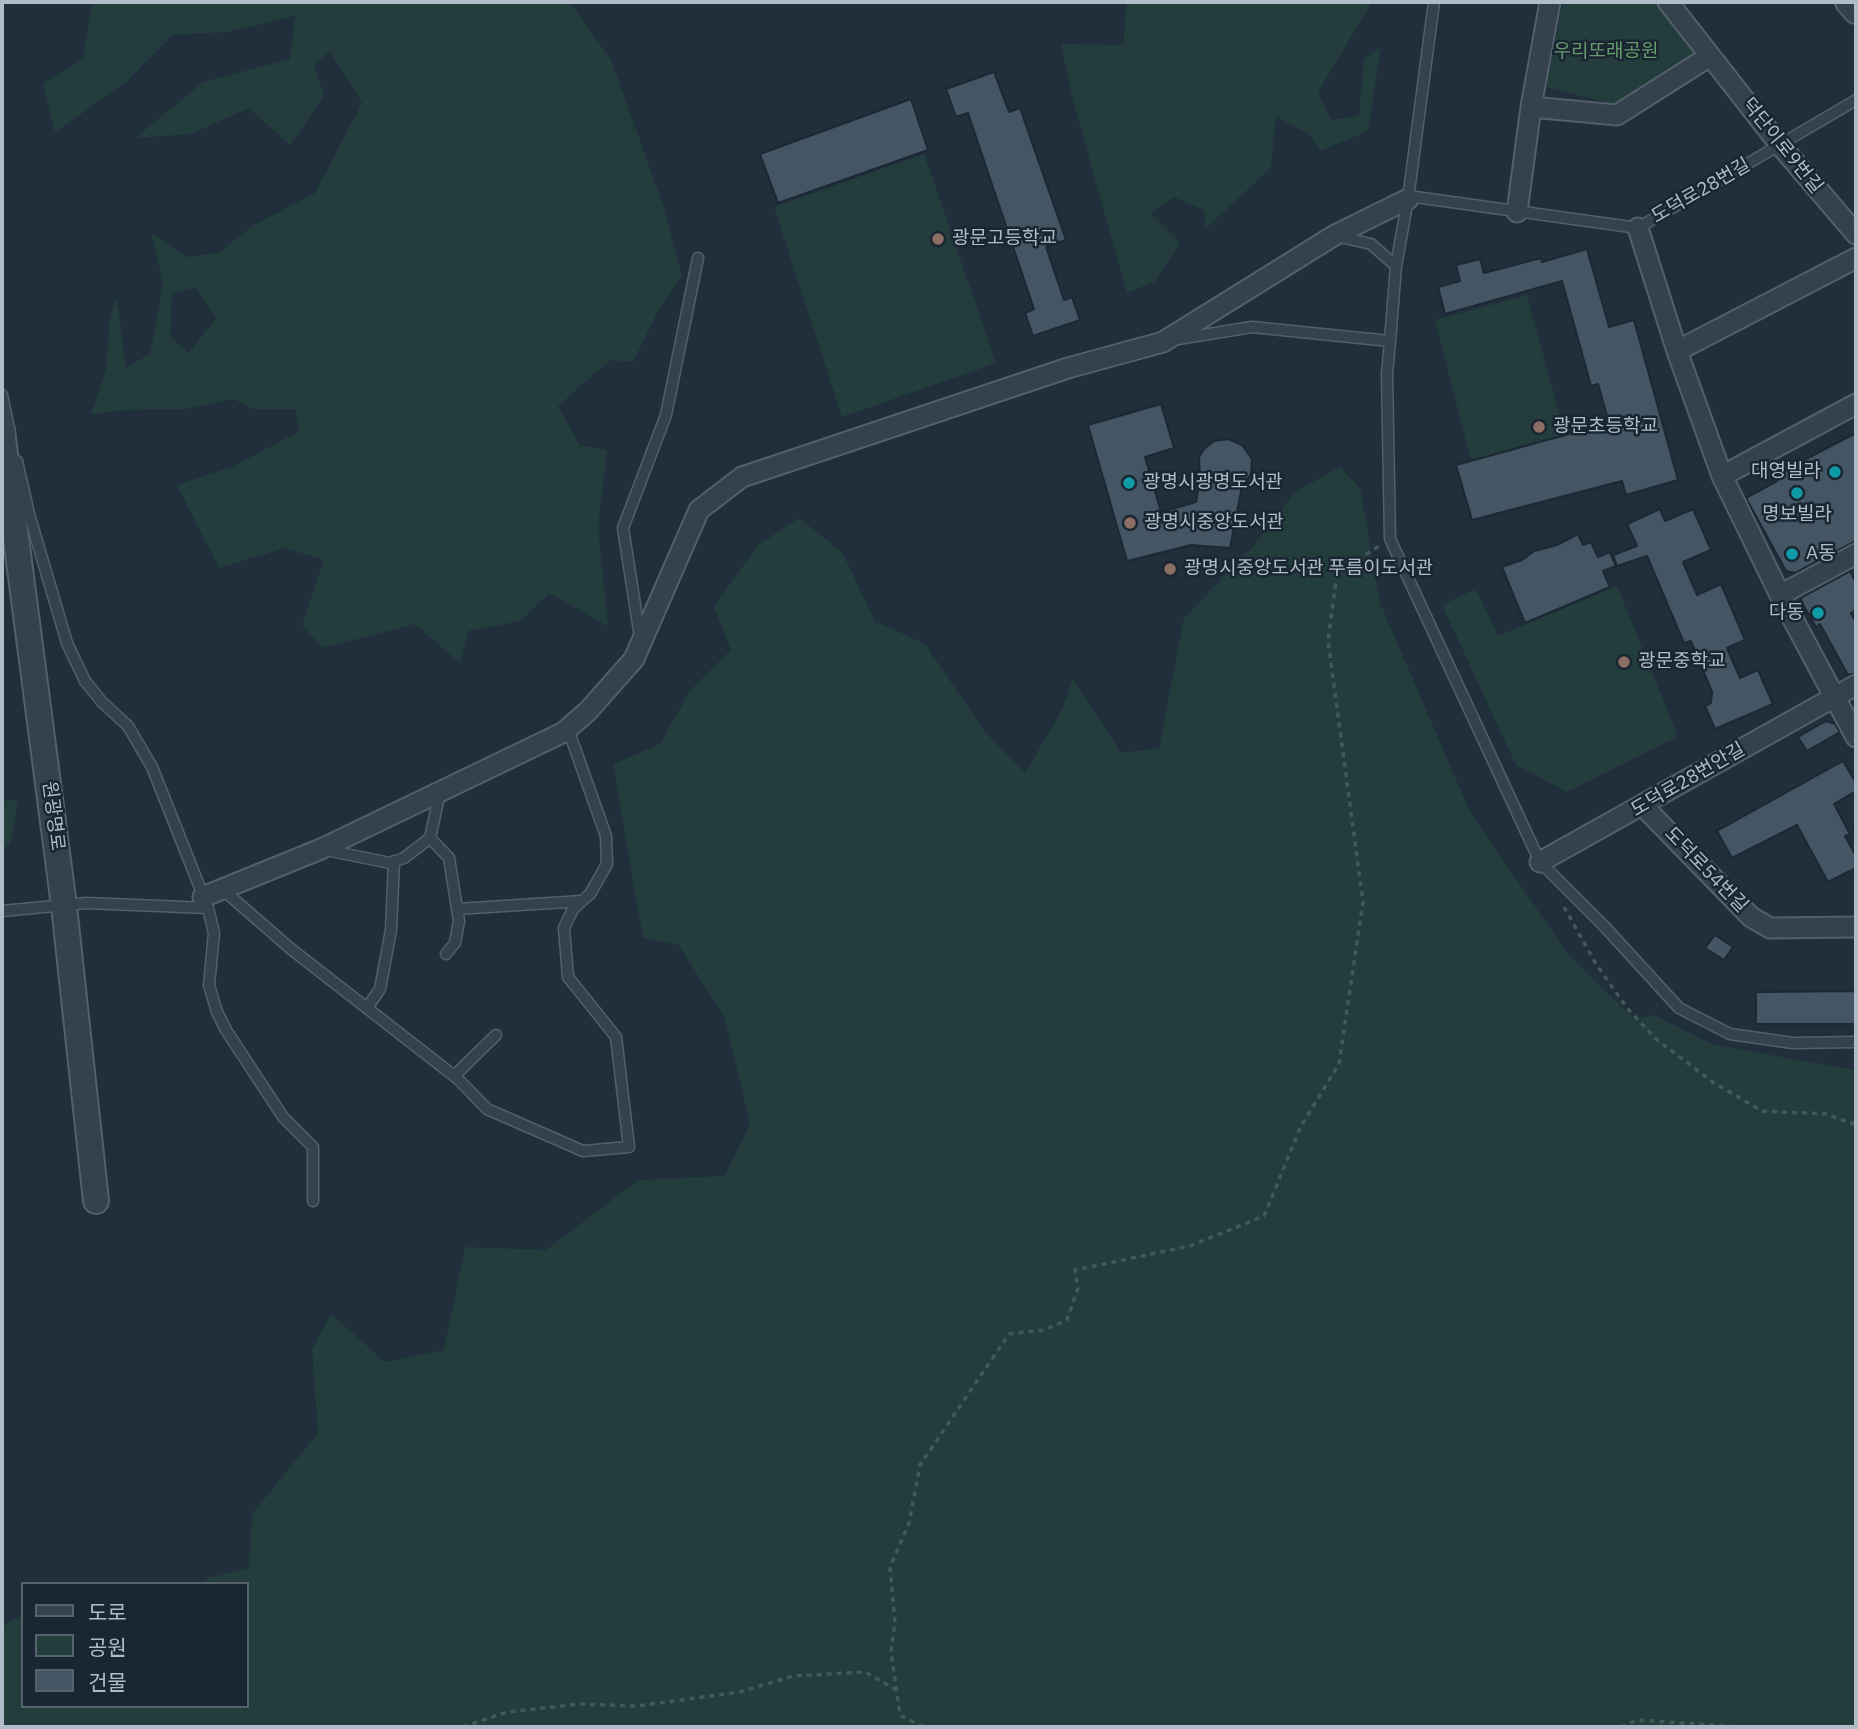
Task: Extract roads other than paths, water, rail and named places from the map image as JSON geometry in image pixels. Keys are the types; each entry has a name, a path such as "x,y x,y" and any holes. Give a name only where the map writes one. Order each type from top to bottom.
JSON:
{"street":[{"path":"1517,212 1531,107 1550,2"},
{"name":"덕단이로9번길","path":"1668,2 1780,145 1856,234"},
{"path":"1849,2 1856,11"},
{"path":"1531,107 1617,115 1710,56"},
{"path":"205,903 222,889 321,849 568,729 588,711 634,659 699,510 742,477 1068,368 1163,342 1335,235 1408,197"},
{"path":"1638,228 1677,351 1722,476 1780,595 1856,737"},
{"path":"1677,351 1856,258"},
{"path":"1722,476 1856,404"},
{"name":"원광명로","path":"2,431 64,906 96,1201"},
{"path":"1780,595 1856,554"},
{"name":"도덕로28번안길","path":"1540,862 1856,685"},
{"name":"도덕로54번길","path":"1643,806 1751,917 1770,928 1856,927"}],"lane":[{"path":"1434,2 1396,266 1387,374 1390,539 1540,862 1604,926 1679,1008 1730,1034 1793,1043 1856,1042"},
{"name":"도덕로28번길","path":"1408,197 1638,228 1856,100"},
{"path":"1335,235 1371,244 1396,266"},
{"path":"641,643 623,528 666,415 698,258"},
{"path":"1163,342 1252,327 1390,341"},
{"path":"2,395 29,514 67,643 85,681 102,702 128,726 152,767 215,933 209,985 217,1012 284,1117 313,1147 313,1201"},
{"path":"222,889 291,949 454,1076 487,1109 583,1151 629,1147 616,1037 569,977 564,928 573,909 590,894 607,864 606,836 568,729"},
{"path":"321,849 390,863 404,858 430,838 440,791"},
{"path":"430,838 449,858 459,921 455,943 446,954"},
{"path":"367,1008 380,989 391,930 394,861"},
{"path":"457,909 582,901"},
{"path":"2,911 86,903 205,903"},
{"path":"454,1076 496,1035"}],"place":[{"name":"광문고등학교","path":"938,239"},
{"name":"광문초등학교","path":"1539,427"},
{"name":"대영빌라","path":"1835,472"},
{"name":"광명시광명도서관","path":"1129,483"},
{"name":"명보빌라","path":"1797,493"},
{"name":"광명시중앙도서관","path":"1130,523"},
{"name":"A동","path":"1792,554"},
{"name":"광명시중앙도서관 푸름이도서관","path":"1170,569"},
{"name":"다동","path":"1818,613"},
{"name":"광문중학교","path":"1624,662"}],"park label":[{"name":"우리또래공원","path":"1606,52"}]}
